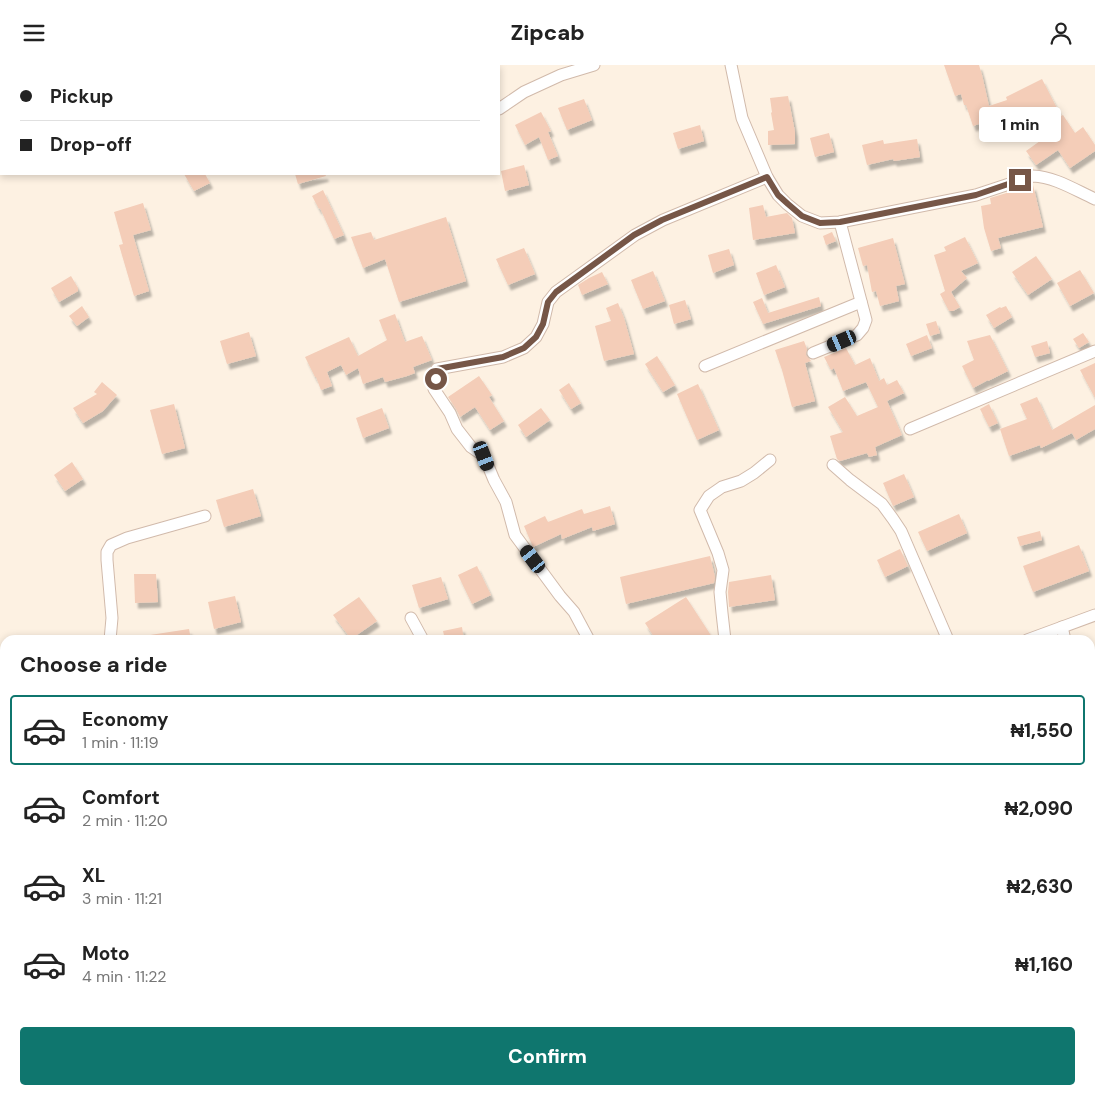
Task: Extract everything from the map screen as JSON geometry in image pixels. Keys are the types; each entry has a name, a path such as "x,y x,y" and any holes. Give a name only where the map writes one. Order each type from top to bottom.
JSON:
{"street":[{"path":"500,108 524,92 561,75 594,65"},
{"path":"731,65 742,118 767,177 778,195 788,204 802,216 820,223 840,222 976,195 1033,176 1055,181 1095,199"},
{"path":"586,635 574,612 560,597 515,535 506,502 484,456 472,447 457,429 450,413 434,389 437,369 503,357 524,348 536,337 543,324 548,302 556,292 634,235 662,220 767,177"},
{"path":"813,353 856,335 863,328 866,319 840,222"},
{"path":"705,366 861,302"},
{"path":"910,429 1095,351"},
{"path":"724,635 720,592 722,570 718,553 700,510 709,496 722,487 741,481 770,460"},
{"path":"833,465 850,481 882,504 893,519 946,635"},
{"path":"110,635 112,618 107,552 112,545 127,538 205,516"},
{"path":"1040,635 1095,615"},
{"path":"411,618 420,635"},
{"path":"1062,627 1064,635"}],"building":[{"path":"944,65 979,65 989,106 1007,100 1006,97 1042,79 1061,116 1063,115 1075,133 1083,127 1095,145 1095,151 1070,168 1058,150 1036,165 1026,151 1047,136 1037,122 1022,130 1013,113 973,126 961,94 955,96"},
{"path":"788,96 795,132 795,144 768,145 768,131 774,130 770,98"},
{"path":"584,99 592,120 567,130 558,108"},
{"path":"541,112 551,131 548,132 558,156 548,160 539,137 525,145 515,125"},
{"path":"700,125 704,141 678,149 673,133"},
{"path":"829,133 834,152 815,157 810,138"},
{"path":"917,139 920,157 894,161 893,159 867,165 862,145 883,140 884,144"},
{"path":"524,165 529,185 505,191 501,171"},
{"path":"185,175 206,175 210,183 194,191"},
{"path":"295,175 326,176 298,184"},
{"path":"1033,185 1043,227 998,238 1001,248 991,251 984,228 981,206 991,204 990,198"},
{"path":"323,190 344,235 334,239 320,208 312,196"},
{"path":"143,203 151,230 133,235 149,291 134,296 119,245 123,244 114,212"},
{"path":"763,205 766,217 787,213 792,218 795,233 753,240 749,208"},
{"path":"446,217 466,281 399,302 385,259 363,268 351,237 371,232 374,240"},
{"path":"832,232 836,241 826,245 823,236"},
{"path":"965,237 978,263 961,271 967,278 951,292 960,307 949,311 940,294 945,291 934,255 946,251 944,247"},
{"path":"893,238 905,284 896,286 899,301 880,306 876,291 872,292 867,265 863,266 858,248"},
{"path":"524,248 535,274 508,285 496,259"},
{"path":"729,249 734,265 713,273 708,255"},
{"path":"1036,256 1052,279 1028,295 1012,272"},
{"path":"776,265 785,287 764,295 756,273"},
{"path":"1080,270 1094,293 1070,306 1057,283"},
{"path":"653,271 665,301 643,309 631,280"},
{"path":"602,272 608,284 582,295 578,285"},
{"path":"71,276 78,291 59,302 51,288"},
{"path":"819,297 821,306 763,324 753,302 762,298 768,313"},
{"path":"685,300 691,319 674,324 669,305"},
{"path":"618,303 634,354 604,361 595,326 611,321 606,308"},
{"path":"82,306 89,317 77,326 69,316"},
{"path":"1006,306 1012,317 994,328 986,315 1000,307"},
{"path":"395,314 405,342 422,336 432,360 413,367 415,373 407,376 385,382 383,377 363,384 358,368 346,375 341,365 327,372 332,386 321,390 305,357 349,337 358,356 387,340 379,320"},
{"path":"936,321 940,333 930,336 926,324"},
{"path":"249,332 256,356 227,364 220,341"},
{"path":"1083,333 1089,342 1079,348 1073,339"},
{"path":"927,335 932,348 911,356 906,344"},
{"path":"990,335 1008,371 973,388 962,366 974,360 967,341"},
{"path":"804,341 807,349 806,355 811,361 805,363 815,401 792,407 775,350"},
{"path":"1047,341 1050,353 1035,357 1031,346"},
{"path":"846,348 855,365 870,358 879,381 884,378 887,385 897,380 904,393 887,401 902,435 875,447 877,455 869,457 867,453 840,461 837,459 830,436 843,432 828,407 845,397 857,416 878,407 866,382 843,391 834,368 831,370 824,357"},
{"path":"657,356 675,385 663,392 645,364"},
{"path":"1095,363 1095,398 1080,370"},
{"path":"479,376 492,395 489,397 504,421 490,430 475,407 460,417 448,397"},
{"path":"102,382 117,395 103,411 83,423 73,408 97,394 94,392"},
{"path":"569,383 581,403 571,409 559,390"},
{"path":"698,384 719,430 697,440 677,394"},
{"path":"1037,397 1052,430 1095,405 1095,429 1076,440 1072,433 1041,448 1040,445 1009,456 1000,429 1027,419 1020,404"},
{"path":"174,404 185,448 162,454 150,410"},
{"path":"989,404 998,423 989,427 980,409"},
{"path":"382,408 389,428 363,438 356,418"},
{"path":"541,408 550,420 526,437 518,425"},
{"path":"72,462 83,479 65,491 54,475"},
{"path":"904,474 914,497 893,506 883,483"},
{"path":"253,489 261,516 224,527 216,500"},
{"path":"610,506 615,524 593,531 592,527 562,539 561,534 533,547 524,526 545,516 548,522 582,509 584,514"},
{"path":"959,514 967,533 927,551 918,532"},
{"path":"1040,531 1042,540 1020,546 1017,537"},
{"path":"1079,545 1089,571 1033,592 1023,566"},
{"path":"900,549 908,566 885,577 877,560"},
{"path":"710,556 715,577 714,583 626,604 620,577"},
{"path":"477,566 491,595 472,604 458,575"},
{"path":"134,574 156,574 158,602 135,603"},
{"path":"771,575 775,600 729,607 729,582"},
{"path":"441,577 448,599 419,608 412,585"},
{"path":"235,596 241,622 214,629 208,602"},
{"path":"359,597 377,621 357,635 348,635 333,615"},
{"path":"686,597 711,635 653,635 645,623"},
{"path":"462,627 463,635 444,635 443,631"},
{"path":"189,629 190,635 150,635"}],"route":[{"path":"436,379 437,369 503,357 524,348 536,337 543,324 548,302 556,292 634,235 662,220 767,177 778,195 788,204 802,216 820,223 840,222 976,195 1020,180"}]}
